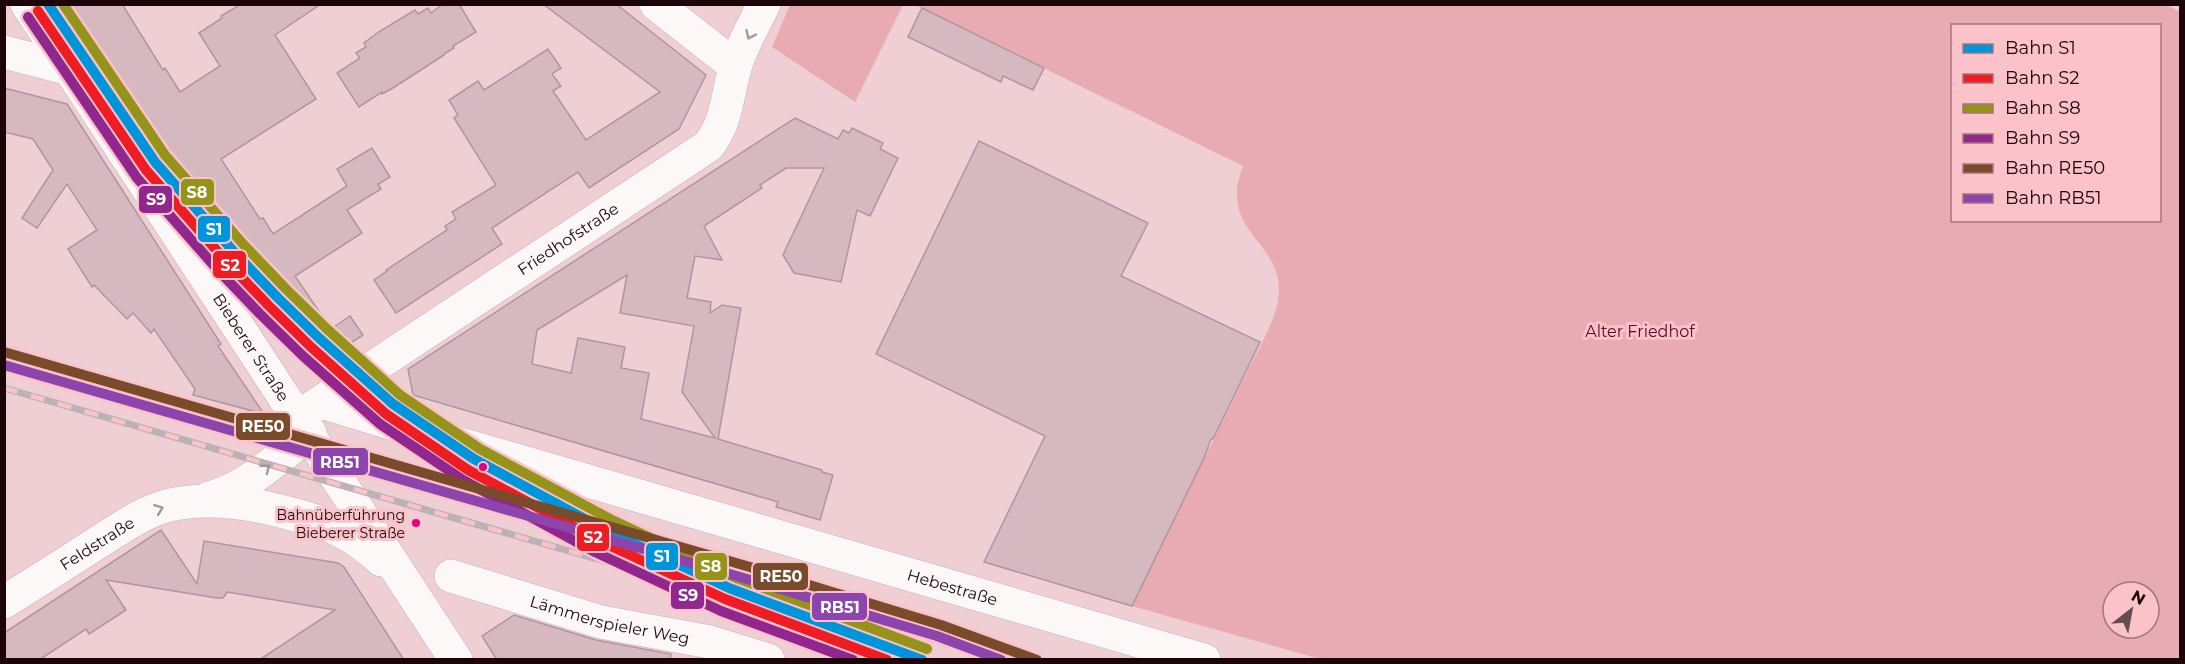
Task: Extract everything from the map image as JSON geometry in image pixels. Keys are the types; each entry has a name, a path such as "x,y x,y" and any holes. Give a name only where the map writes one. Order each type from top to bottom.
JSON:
{"street":[{"name":"Bieberer Straße","path":"27,4 310,417 410,589 456,660"},
{"path":"656,4 735,66"},
{"name":"Friedhofstraße","path":"310,417 708,146 717,135 722,123 735,66 764,4"},
{"path":"4,52 70,69"},
{"name":"Feldstraße","path":"4,602 151,511 168,505 223,495 242,486 310,417"},
{"name":"Hebestraße","path":"310,417 432,436 1204,660"},
{"name":"Feldstraße","path":"196,501 246,504 322,522 349,534 373,552 410,589"},
{"name":"Lämmerspieler Weg","path":"451,576 601,622 710,642 720,653 768,660"}],"green space":[{"name":"Alter Friedhof","path":"2165,4 2180,12 2180,659 1320,659 1132,606 1276,310 1278,283 1275,269 1244,222 1239,208 1237,190 1243,166 915,5"},
{"path":"790,5 903,5 855,102 772,47"}],"building":[{"path":"71,4 122,4 163,70 165,68 180,92 220,66 199,33 222,18 221,16 241,4 321,4 275,35 316,99 221,159 260,219 263,218 273,234 347,186 337,169 372,148 390,177 378,184 381,189 347,210 362,233 295,276 331,329 350,316 363,335 314,367 305,365"},
{"path":"443,4 459,4 476,32 393,88 382,94 382,92 359,107 337,73 360,58 356,53 366,47 364,43 380,31 415,10 418,14 428,8 431,13"},
{"path":"543,4 616,4 706,75 679,129 589,188 578,172 492,228 502,244 396,313 374,280 447,230 445,226 456,219 452,212 496,185 454,118 458,115 449,100 478,81 484,90 548,49 561,68 552,74 561,86 553,91 586,140 660,92"},
{"path":"922,8 1044,68 1033,90 1003,76 1001,82 908,37"},
{"path":"4,88 67,104 221,344 218,346 264,414 193,395 195,389 154,329 151,333 133,313 127,319 94,285 92,287 68,249 97,230 67,184 37,228 22,218 53,170 33,139 4,132"},
{"path":"795,118 838,139 843,130 849,133 852,128 883,143 880,149 898,158 870,216 857,210 841,282 794,273 783,255 824,168 786,168 760,185 762,188 704,226 722,260 695,256 687,298 711,302 710,313 722,305 741,308 718,439 833,475 820,520 776,507 778,502 413,395 408,369","holes":["627,275 620,313 694,326 682,392 715,438 641,419 649,373 621,368 625,347 578,338 571,373 532,364 537,330"]},
{"path":"979,141 1148,223 1121,276 1260,342 1132,606 984,562 1045,436 876,354"},
{"path":"161,530 197,584 204,541 338,563 344,567 404,660 259,660 335,610 227,592 223,598 217,598 106,580 126,610 89,634 86,629 39,660 4,660 4,633"},
{"path":"514,615 596,640 671,654 670,660 497,660 482,636"}],"railway":[{"path":"4,388 614,564 698,594 851,660"}],"rail line":[{"name":"S1","path":"48,4 155,162 277,297 393,404 474,459 605,530 729,588 922,660"},
{"name":"S8","path":"63,4 165,155 286,289 400,395 480,449 610,519 734,577 927,649"},
{"name":"S2","path":"38,11 146,170 268,305 386,414 468,470 600,541 725,599 887,660"},
{"name":"S9","path":"28,17 137,178 260,314 303,356 380,424 463,480 595,552 721,611 853,660"},
{"name":"RE50","path":"4,352 750,567 941,625 1037,660"},
{"name":"RB51","path":"4,365 747,579 937,636 1001,660"}],"place":[{"name":"Bahnüberführung Bieberer Straße","path":"416,523"}]}
